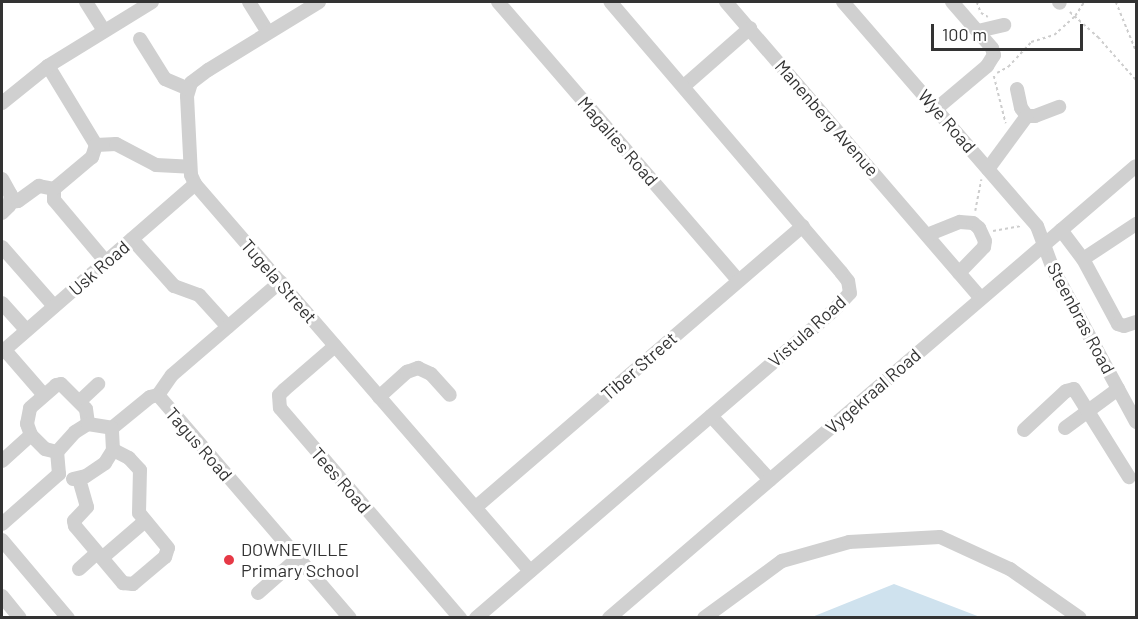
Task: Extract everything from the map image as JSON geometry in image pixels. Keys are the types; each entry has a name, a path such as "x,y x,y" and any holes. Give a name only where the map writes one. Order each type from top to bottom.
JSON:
{"street":[{"path":"86,2 104,31"},
{"path":"2,103 48,66 152,2"},
{"path":"249,2 268,33"},
{"path":"140,39 165,79 188,89 197,77 319,2"},
{"name":"Magalies Road","path":"498,2 738,280"},
{"name":"Vistula Road","path":"476,618 845,300 850,293 848,281 803,226 610,2"},
{"name":"Manenberg Avenue","path":"726,2 981,298"},
{"name":"Wye Road","path":"843,2 1037,226 1045,244"},
{"path":"936,109 990,62 993,49 952,2"},
{"path":"978,31 1004,25"},
{"path":"684,86 750,28"},
{"path":"48,66 96,145 92,157 54,189"},
{"name":"Tugela Street","path":"188,89 190,167 195,184 530,571"},
{"path":"1017,89 1021,108 1027,116"},
{"path":"1027,116 1035,116 1059,107"},
{"path":"988,170 1027,116"},
{"path":"96,145 116,144 156,165 190,167"},
{"name":"Vygekraal Road","path":"609,618 1137,166"},
{"path":"2,179 8,187 10,202 2,213"},
{"name":"Usk Road","path":"3,350 195,184"},
{"path":"10,202 18,201 39,186 54,189"},
{"path":"54,189 57,205 106,262"},
{"path":"927,235 960,222 978,228 985,241 981,253 959,273"},
{"path":"1083,259 1137,224"},
{"name":"Tiber Street","path":"476,507 803,226"},
{"path":"1062,230 1083,259 1118,324 1124,326 1137,322"},
{"path":"132,239 168,280 180,289 199,295 228,327"},
{"name":"Steenbras Road","path":"1045,244 1053,269 1137,422"},
{"path":"2,247 54,306"},
{"name":"Tagus Road","path":"280,282 172,375 158,395 350,618"},
{"path":"2,303 26,330"},
{"name":"Tees Road","path":"335,346 279,395 280,408 460,618"},
{"path":"3,350 44,395"},
{"path":"379,397 407,372 418,368 431,374 450,395"},
{"path":"57,452 45,449 31,435 27,424 28,412 44,395 61,384 80,401 87,413 88,424"},
{"path":"80,401 98,384"},
{"path":"1024,430 1070,388 1076,392 1088,410 1129,477"},
{"path":"1065,428 1118,388"},
{"path":"59,474 57,452 75,432 88,424 111,428 150,397 158,395"},
{"path":"711,416 770,480"},
{"path":"59,474 79,479 105,463 113,450 111,428"},
{"path":"2,461 31,435"},
{"path":"79,479 87,507 74,524 123,583 130,585 165,557 168,551 166,544 139,511 140,470 129,458 113,450"},
{"path":"2,524 59,474"},
{"path":"79,569 145,521"},
{"path":"704,618 782,561 849,542 940,537 1010,569 1080,618"},
{"path":"2,540 68,618"},
{"path":"258,593 298,558"},
{"path":"2,596 20,618"}],"path":[{"path":"977,2 981,13 1004,25"},
{"path":"1060,2 1098,37 1137,80"},
{"path":"1015,133 1008,130 994,74 1008,67 1031,42 1054,35 1075,16 1084,2"},
{"path":"1116,2 1137,51"},
{"path":"988,170 981,178 978,228 1037,226"}],"water":[{"path":"894,584 980,617 812,617"}],"place":[{"name":"DOWNEVILLE Primary School","path":"229,560"}]}
